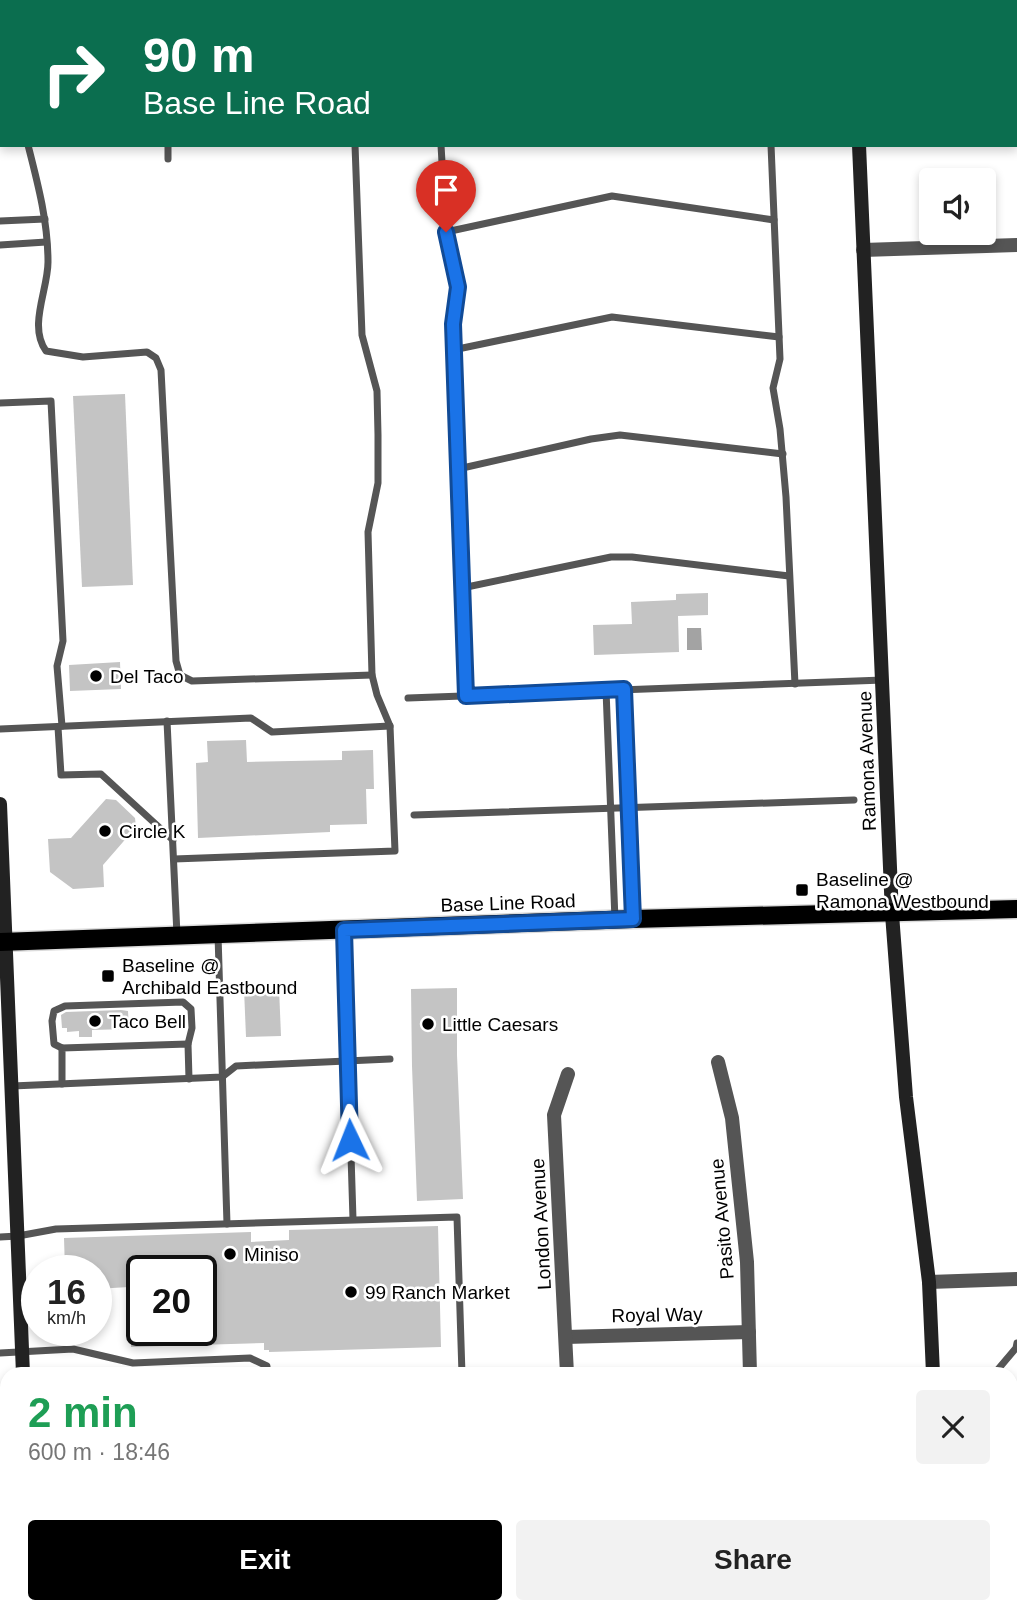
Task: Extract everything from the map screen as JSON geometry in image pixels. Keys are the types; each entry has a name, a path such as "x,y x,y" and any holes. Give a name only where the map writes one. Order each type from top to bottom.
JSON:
{"main road":[{"name":"Base Line Road","path":"3,942 633,919 1017,909"}],"street":[{"name":"Ramona Avenue","path":"859,147 892,914 906,1097 929,1282 933,1367"},
{"path":"863,250 1017,245"},
{"path":"0,804 3,942 12,1086 6,1117 18,1236 23,1367"},
{"name":"Pasito Avenue","path":"718,1062 732,1118 747,1262 750,1367"},
{"name":"London Avenue","path":"568,1074 554,1115 568,1367"},
{"path":"929,1282 1017,1279"},
{"name":"Royal Way","path":"566,1337 749,1332"}],"lane":[{"path":"29,147 43,204 48,264 38,327 40,343 46,351 83,357 147,352 156,358 161,370 176,662 180,675 192,681 372,675"},
{"path":"168,147 168,159"},
{"path":"174,859 395,851 390,726 372,675 368,532 378,483 377,391 362,335 355,147"},
{"path":"441,147 446,232 458,287 453,350 466,696"},
{"path":"771,147 780,359 773,388 783,454 794,684"},
{"path":"446,232 612,196 774,220"},
{"path":"0,221 44,219"},
{"path":"0,245 46,242"},
{"path":"453,350 612,317 779,337"},
{"path":"0,403 51,401 64,641 57,666 61,775 101,774 173,840"},
{"path":"458,470 591,439 620,435 783,454"},
{"path":"462,588 611,557 632,557 789,576"},
{"path":"408,698 883,680"},
{"path":"624,689 633,919"},
{"path":"606,690 615,920"},
{"path":"0,729 251,718 272,732 390,726"},
{"path":"167,721 177,936"},
{"path":"414,815 854,800"},
{"path":"344,930 353,1219"},
{"path":"218,935 227,1224"},
{"path":"188,1044 62,1048 54,1044 54,1011 65,1006 183,1002 191,1009 189,1079"},
{"path":"62,1048 62,1084"},
{"path":"12,1086 222,1077 236,1066 390,1059"},
{"path":"0,1237 59,1229 457,1217 462,1367"},
{"path":"1000,1367 1017,1343"},
{"path":"0,1353 73,1349 133,1363 250,1359 267,1367"}],"shaded area":[{"path":"687,628 701,628 702,650 687,650"}],"building":[{"path":"125,394 133,585 82,587 73,396"},
{"path":"708,593 708,615 678,616 679,652 594,655 593,625 632,624 631,602 676,600 676,594"},
{"path":"120,662 121,689 70,691 69,665"},
{"path":"246,740 247,762 342,760 342,751 373,750 374,789 366,789 367,824 330,825 330,832 198,838 196,763 208,762 207,741"},
{"path":"106,799 116,800 135,818 136,827 103,865 104,887 73,889 50,872 48,839 71,838"},
{"path":"279,988 281,1036 246,1037 244,989"},
{"path":"457,988 463,1199 417,1201 411,989"},
{"name":"Taco Bell","path":"128,1011 129,1029 92,1030 92,1037 79,1037 79,1031 67,1032 67,1028 62,1028 61,1015 66,1012"},
{"name":"99 Ranch Market","path":"438,1226 441,1347 269,1352 264,1350 264,1343 217,1344 217,1255 126,1255 126,1287 112,1288 112,1255 65,1255 64,1238 251,1232 251,1242 289,1240 289,1230"}],"place":[{"name":"Del Taco","path":"96,676"},
{"name":"Circle K","path":"105,831"},
{"name":"Baseline @ Ramona Westbound","path":"802,890"},
{"name":"Baseline @ Archibald Eastbound","path":"108,976"},
{"name":"Taco Bell","path":"95,1021"},
{"name":"Little Caesars","path":"428,1024"},
{"name":"Miniso","path":"230,1254"},
{"name":"99 Ranch Market","path":"351,1292"}],"route":[{"path":"350,1140 344,930 633,919 624,689 466,696 453,324 458,287 446,232"}]}
